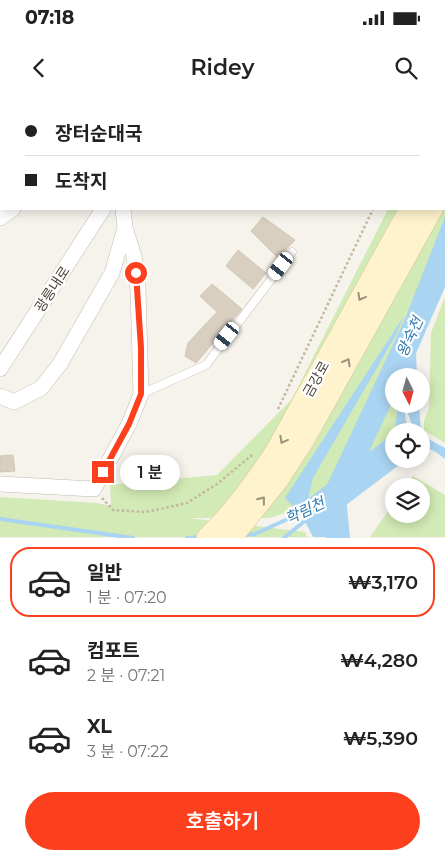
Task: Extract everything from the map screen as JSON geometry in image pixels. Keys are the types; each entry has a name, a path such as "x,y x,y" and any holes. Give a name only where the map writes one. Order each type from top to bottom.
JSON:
{"main road":[{"path":"378,267 398,210"},
{"name":"금강로","path":"207,538 254,482 275,453 409,210"},
{"name":"금강로","path":"231,538 277,481 305,438 431,210"}],"street":[{"path":"0,218 12,210"},
{"name":"광릉내로","path":"0,368 103,210"},
{"path":"0,484 94,489 129,424 141,394 138,289 134,256 125,228 123,210"},
{"path":"0,396 14,402 34,392 41,388 60,364 112,272 125,228"}],"lane":[{"path":"141,394 206,364 292,252"}],"path":[{"path":"276,414 373,210"},
{"path":"94,489 113,510 146,512 187,503 217,484 252,455"}],"green space":[{"path":"387,210 445,210 445,260 407,368 385,368 385,413 404,413 404,423 385,423 385,448 308,506 269,518 189,518 305,532 307,537 0,537 0,497 97,503 111,506 110,485 217,475 292,399"},
{"path":"445,297 445,443 430,434 430,423 424,423 427,413 430,413 431,333"},
{"path":"430,486 445,495 445,537 370,537 385,516 385,523 430,523"}],"water":[{"path":"445,217 445,287 416,353 417,368 399,368 401,329"},
{"path":"404,316 397,333 313,478 308,499 385,440 385,468 395,468 342,508 334,525 346,537 313,537 302,516 285,498"},
{"path":"397,413 405,413 407,423 396,423"},
{"path":"408,413 420,413 420,423 411,423"},
{"path":"430,440 445,448 445,459 430,449"}],"building":[{"path":"263,217 295,240 278,258 251,231"},
{"path":"238,250 266,273 253,289 226,266"},
{"path":"212,284 242,309 196,363 185,356 188,343 217,312 200,296"},
{"path":"13,455 15,471 0,472 0,456"}],"waterway":[{"name":"왕숙천","path":"338,538 334,498 413,330"},
{"name":"학림천","path":"242,535 255,534 303,512"},
{"name":"학림천","path":"0,519 133,538"},
{"path":"284,538 307,519"},
{"name":"학림천","path":"187,538 200,537"}],"route":[{"path":"103,472 129,424 141,394 141,348 136,273"}]}
